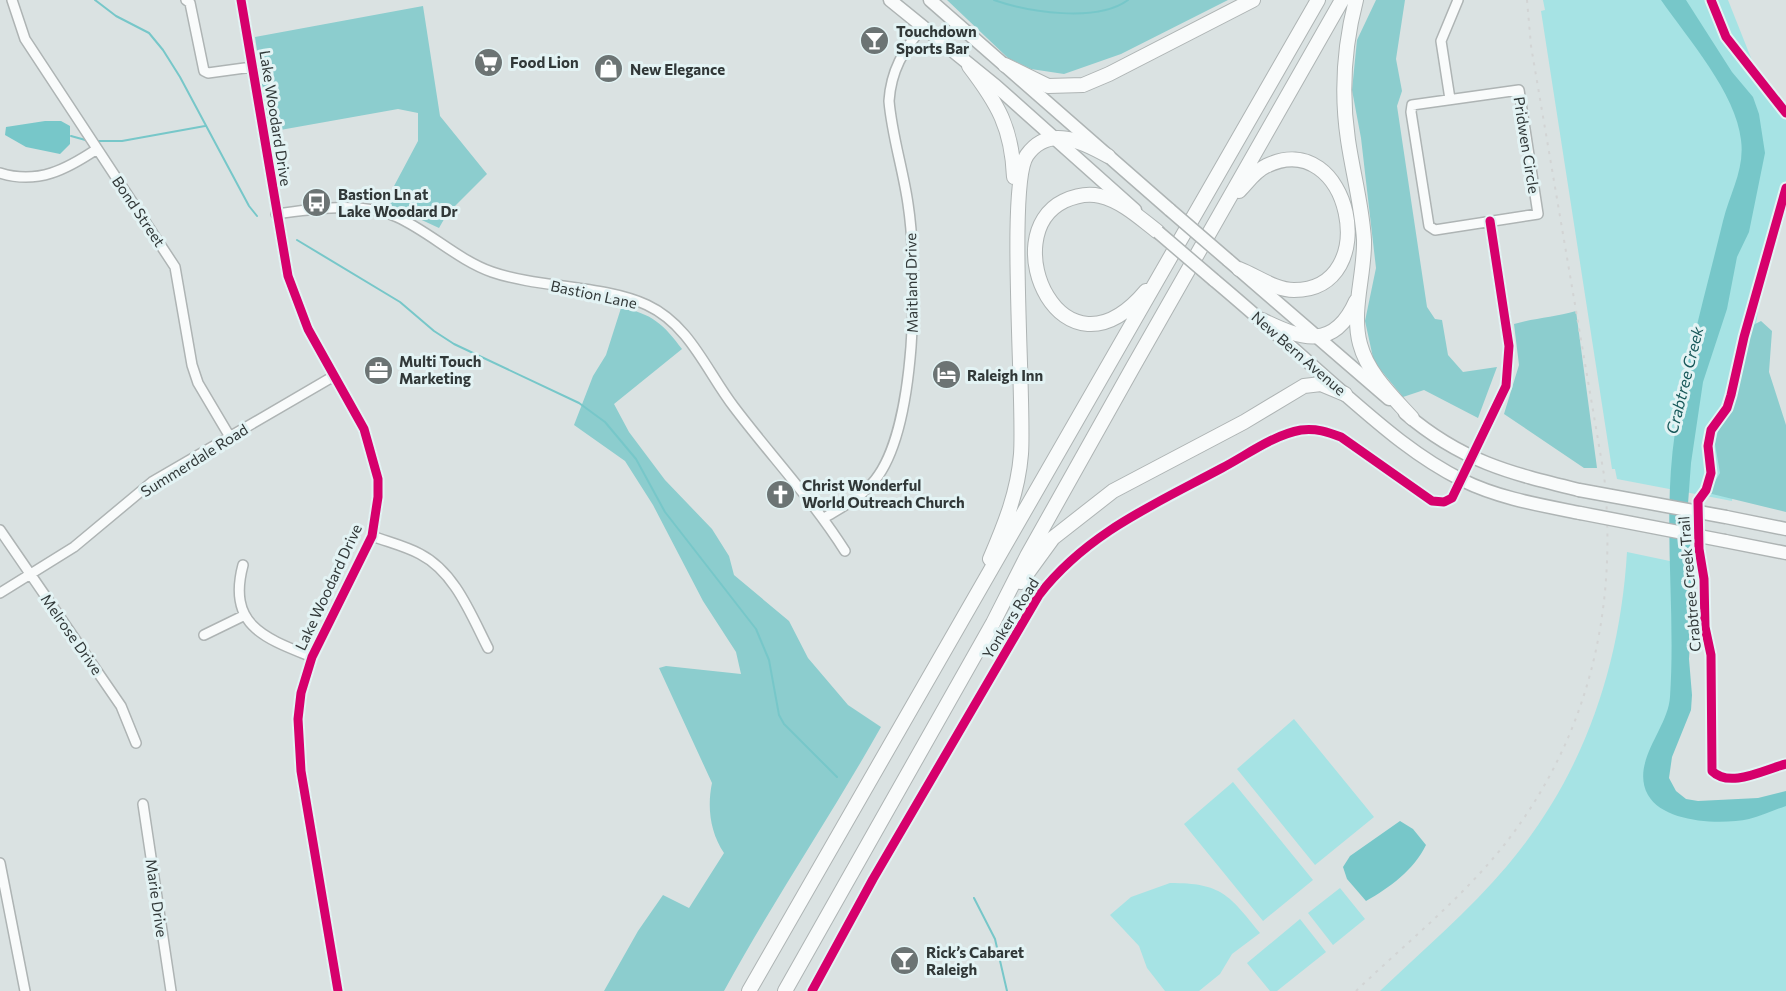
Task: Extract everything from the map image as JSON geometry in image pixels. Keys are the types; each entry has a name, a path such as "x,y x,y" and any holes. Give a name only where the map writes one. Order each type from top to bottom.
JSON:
{"highway":[{"path":"1005,64 1048,86 1083,85 1253,0"},
{"path":"749,991 1318,0"},
{"path":"785,991 993,623 1027,556 1342,0"},
{"path":"1356,0 1345,60 1344,100 1363,228 1364,270 1357,322 1363,351 1375,375 1412,418"},
{"path":"969,66 994,100 1007,128 1013,153 1018,227"},
{"path":"975,601 1011,510 1021,458 1018,227 1019,176 1023,161 1037,145 1055,138 1080,140 1108,156"},
{"path":"1224,208 1259,171 1290,160 1314,165 1326,174 1336,186 1346,217 1348,244 1343,259 1333,274 1319,284 1302,289 1286,289 1234,264"},
{"path":"1158,232 1130,210 1106,198 1091,195 1072,198 1047,214 1039,231 1036,252 1039,279 1049,301 1060,314 1074,322 1098,324 1126,312 1166,267"},
{"path":"1262,320 1298,336 1318,337 1331,333 1346,321 1361,290"},
{"path":"993,623 1053,538 1113,491 1253,418 1304,386 1321,384 1345,394"}],"main road":[{"name":"New Bern Avenue","path":"890,0 1115,189 1158,232 1345,394 1407,446 1463,481 1529,502 1786,553"},
{"name":"New Bern Avenue","path":"930,0 1412,418 1472,458 1514,474 1579,490 1786,529"}],"street":[{"name":"Bond Street","path":"12,0 25,39 175,267 192,365 198,383 230,437"},
{"path":"186,0 190,3 204,71 208,73 252,67"},
{"name":"Lake Woodard Drive","path":"241,0 276,214 294,295 308,329 364,429 375,462 378,497 372,536 312,657 299,706 298,747 338,991"},
{"path":"1450,99 1441,41 1458,0"},
{"name":"Maitland Drive","path":"824,518 861,494 877,478 888,459 898,431 912,355 911,253 909,206 890,119 889,93 899,58 923,27"},
{"name":"Pridwen Circle","path":"1519,90 1538,214 1435,230 1429,226 1411,112 1412,105 1450,99 1519,90"},
{"path":"0,173 31,176 50,174 66,170 97,149"},
{"name":"Bastion Lane","path":"276,214 369,209 388,214 490,271 632,300 658,311 681,330 735,408 824,518 845,551"},
{"name":"Yonkers Road","path":"812,991 873,879 1039,595 1070,560 1093,541 1123,521 1262,447 1301,430 1326,431 1341,437 1417,492 1436,502 1444,502 1452,498 1463,481 1506,386 1509,365 1509,346 1490,221"},
{"name":"Summerdale Road","path":"0,593 74,547 152,482 334,376"},
{"name":"Melrose Drive","path":"0,530 121,706 136,743"},
{"path":"372,536 418,552 435,564 459,592 488,648"},
{"path":"243,565 239,588 243,616 268,640 312,657"},
{"path":"204,635 243,616"},
{"name":"Marie Drive","path":"143,804 171,991"},
{"path":"0,863 25,991"}],"shaded area":[{"path":"947,0 1228,0 1121,54 1064,74 1031,69 1008,58"},
{"path":"1376,0 1405,0 1396,59 1402,91 1397,106 1427,307 1435,319 1442,320 1448,355 1463,372 1497,367 1478,418 1424,390 1403,397 1374,362 1365,321 1376,268 1361,138 1352,90 1357,40"},
{"path":"1543,0 1728,0 1753,63 1786,107 1786,196 1759,303 1732,501 1617,479 1615,469 1612,469 1541,11 1545,10"},
{"path":"1661,0 1686,0 1732,72 1753,97 1759,114 1765,153 1749,232 1737,257 1727,309 1703,382 1691,463 1688,504 1693,593 1689,659 1691,710 1672,757 1669,778 1676,791 1686,799 1698,801 1758,798 1786,791 1786,806 1754,818 1737,821 1694,820 1667,811 1648,795 1644,783 1647,758 1668,709 1670,697 1669,532 1671,465 1675,432 1697,326 1723,221 1739,171 1742,151 1737,122 1721,85"},
{"path":"423,6 440,116 487,174 447,214 439,228 385,203 418,141 418,113 398,109 269,132 255,37"},
{"path":"61,121 70,126 70,144 60,154 26,147 5,135 6,127"},
{"path":"621,308 641,313 656,321 682,349 614,404 629,432 665,480 712,529 729,556 734,575 789,621 808,658 848,705 881,727 724,991 604,991 638,931 663,895 689,908 724,853 719,845 711,819 712,783 659,668 666,666 741,674 736,652 703,601 653,505 625,461 574,425 593,376 606,355"},
{"path":"1576,311 1597,468 1584,468 1504,414 1519,365 1514,324"},
{"path":"1761,321 1772,331 1769,372 1786,425 1786,512 1708,493 1720,473 1715,444 1718,431 1730,412 1740,362 1751,326"},
{"path":"1627,552 1684,564 1685,641 1656,770 1681,808 1786,804 1786,991 1380,991 1492,883 1534,831 1557,795 1577,758 1606,679 1623,595"},
{"path":"1294,719 1374,817 1315,865 1237,769"},
{"path":"1233,782 1313,880 1263,921 1184,824"},
{"path":"1400,821 1413,829 1426,845 1415,862 1400,878 1366,901 1347,879 1343,867 1350,856"},
{"path":"1170,883 1202,885 1223,894 1232,900 1260,933 1232,954 1220,974 1199,991 1165,991 1147,968 1139,946 1110,915 1131,897"},
{"path":"1340,888 1365,919 1333,945 1308,913"},
{"path":"1300,919 1326,952 1277,991 1270,991 1247,963"}],"waterway":[{"path":"95,0 116,16 149,33 163,50 180,77 249,206 257,216"},
{"path":"994,0 1025,8 1062,13 1099,11 1115,7 1128,0"},
{"path":"95,141 122,141 205,126"},
{"path":"71,136 89,141"},
{"path":"297,240 400,302 434,331 454,344 579,403 605,422 636,459 665,512 756,629 769,660 779,715 784,724 837,777"},
{"path":"974,898 995,939 1007,991"}],"railway":[{"path":"1356,991 1435,918 1491,861 1536,799 1560,756 1578,712 1592,667 1601,620 1606,573 1607,524 1604,475 1531,46 1527,0"}],"cycle path":[{"path":"241,0 288,276 308,329 364,429 378,479 378,497 372,536 312,657 301,693 298,719 301,771 338,991"},
{"path":"1711,0 1726,37 1786,113"},
{"name":"Crabtree Creek Trail","path":"1786,188 1744,337 1727,408 1711,430 1708,446 1711,473 1706,490 1698,501 1705,627 1711,655 1712,771 1719,776 1738,778 1786,764"},
{"path":"812,991 873,879 1039,595 1058,573 1100,537 1147,508 1260,446 1280,436 1301,430 1322,431 1341,437 1432,501 1444,502 1452,498 1506,386 1509,346 1490,221"}],"place":[{"name":"Touchdown Sports Bar","path":"875,40"},
{"name":"Food Lion","path":"489,62"},
{"name":"New Elegance","path":"609,69"},
{"name":"Bastion Ln at Lake Woodard Dr","path":"317,203"},
{"name":"Multi Touch Marketing","path":"378,370"},
{"name":"Raleigh Inn","path":"946,375"},
{"name":"Christ Wonderful World Outreach Church","path":"781,494"},
{"name":"Rick’s Cabaret Raleigh","path":"905,961"}],"water label":[{"name":"Crabtree Creek","path":"1684,380"}]}
